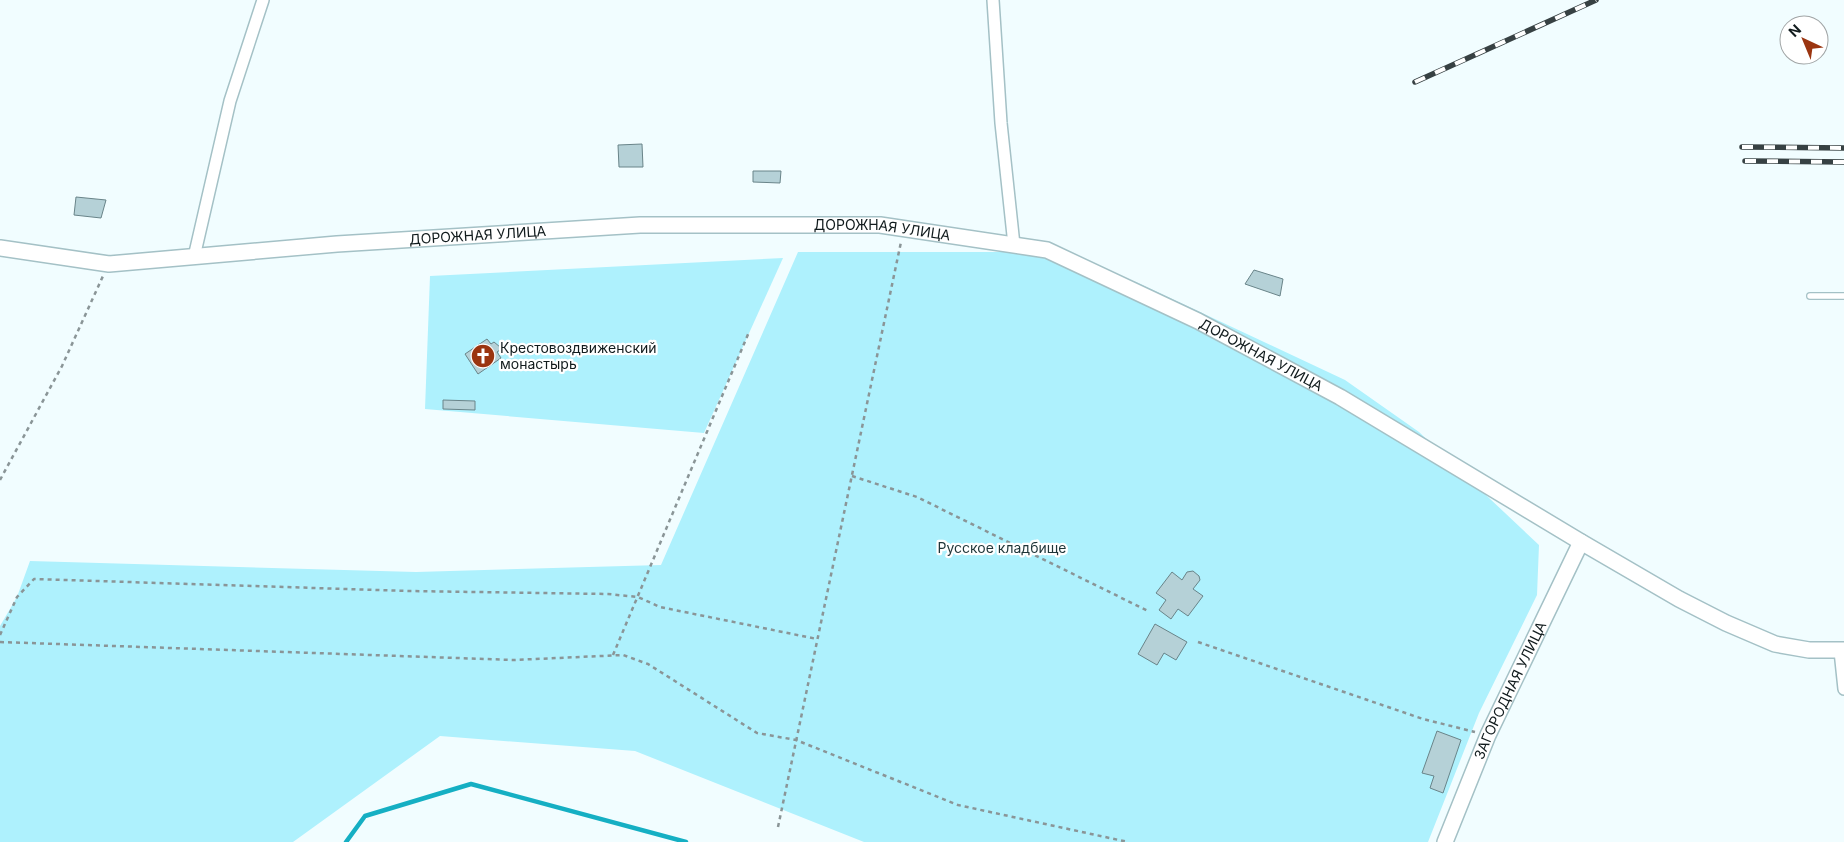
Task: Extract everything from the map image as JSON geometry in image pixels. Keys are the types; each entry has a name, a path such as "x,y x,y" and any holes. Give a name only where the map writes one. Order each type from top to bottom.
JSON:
{"street":[{"path":"194,256 230,102 262,0"},
{"path":"993,0 1001,123 1014,245"},
{"name":"ДОРОЖНАЯ УЛИЦА","path":"0,248 109,264 337,244 640,226 880,225 1047,250 1207,326 1340,397 1580,542 1726,623 1775,644 1808,650 1842,651"},
{"name":"ЗАГОРОДНАЯ УЛИЦА","path":"1445,842 1488,735 1580,542"},
{"path":"1842,651 1844,689"}],"lane":[{"path":"1810,296 1844,296"}],"path":[{"path":"778,827 904,228"},
{"path":"0,480 62,366 109,264"},
{"path":"614,655 750,332"},
{"path":"852,476 918,497 1148,610"},
{"path":"0,635 18,597 34,579 608,594 638,597 660,606 817,640"},
{"path":"0,642 514,660 623,655 648,664 757,733 796,740 958,805 1128,842"},
{"path":"1198,642 1423,719 1488,735"}],"green space":[{"name":"Русское кладбище","path":"798,252 1047,252 1136,282 1345,380 1419,432 1539,545 1537,595 1479,713 1428,842 864,842 635,751 440,736 293,842 0,842 0,626 17,597 30,561 416,572 661,565"},
{"path":"783,258 704,433 425,409 430,276"}],"building":[{"path":"642,144 643,167 619,167 618,145"},
{"path":"753,171 781,171 780,183 753,182"},
{"path":"76,197 106,200 101,218 74,215"},
{"path":"1254,270 1283,279 1280,296 1245,284"},
{"name":"Крестовоздвиженский монастырь","path":"487,339 491,344 494,342 500,347 500,350 497,352 501,358 478,374 465,354"},
{"path":"443,400 475,401 475,410 443,409"},
{"path":"1193,571 1199,576 1200,580 1193,589 1203,596 1188,616 1178,609 1171,619 1159,610 1166,600 1156,593 1172,572 1182,580 1187,572"},
{"path":"1155,624 1187,642 1176,660 1164,653 1157,665 1138,654"},
{"path":"1437,731 1461,740 1443,793 1430,788 1434,776 1422,773"}],"waterway":[{"path":"346,842 365,816 471,784 686,842"}],"railway":[{"path":"1415,82 1596,0"},
{"path":"1742,147 1844,148"},
{"path":"1745,161 1844,162"}],"place":[{"name":"Крестовоздвиженский монастырь","path":"483,356"}]}
